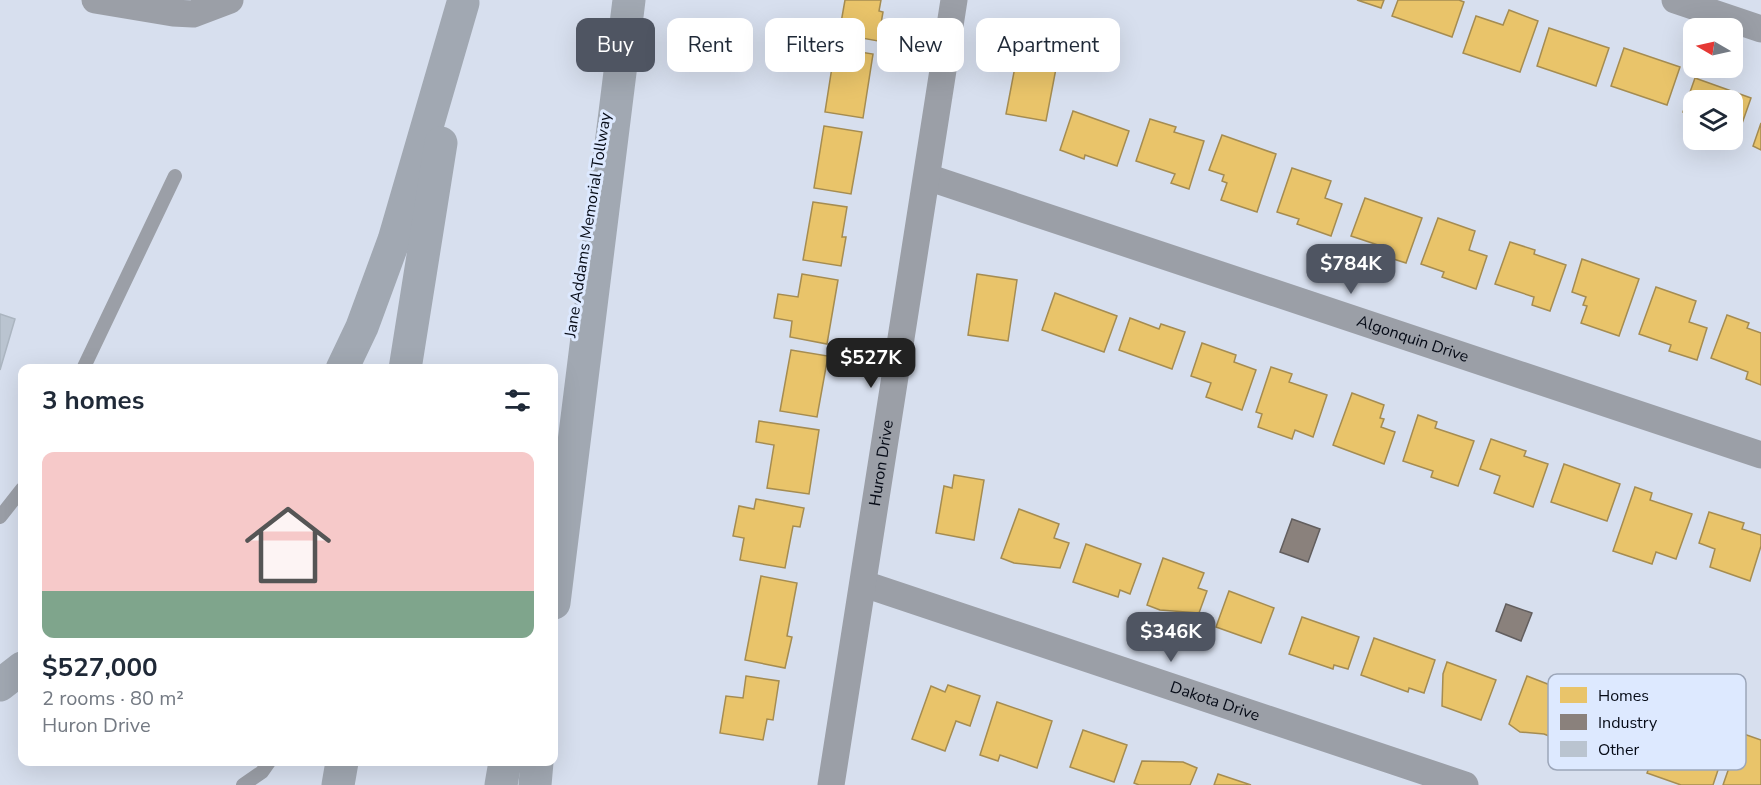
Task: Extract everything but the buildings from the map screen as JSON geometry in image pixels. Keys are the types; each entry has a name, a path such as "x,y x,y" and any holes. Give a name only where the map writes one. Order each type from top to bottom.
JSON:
{"highway":[{"name":"Jane Addams Memorial Tollway","path":"558,424 623,0"},
{"path":"558,571 629,0"},
{"path":"344,364 362,327 394,240 463,2"},
{"path":"406,364 463,2"},
{"path":"0,685 18,671"},
{"path":"338,785 341,766"},
{"path":"501,785 504,766"},
{"path":"535,785 537,766"}],"street":[{"path":"95,0 173,13 194,14 230,0"},
{"name":"Huron Drive","path":"831,785 954,0"},
{"path":"1675,0 1761,29"},
{"name":"Algonquin Drive","path":"927,177 1761,455"},
{"name":"Dakota Drive","path":"864,584 1465,785"}],"lane":[{"path":"85,364 175,176"},
{"path":"0,517 18,494"},
{"path":"243,785 262,772 266,766"}]}
